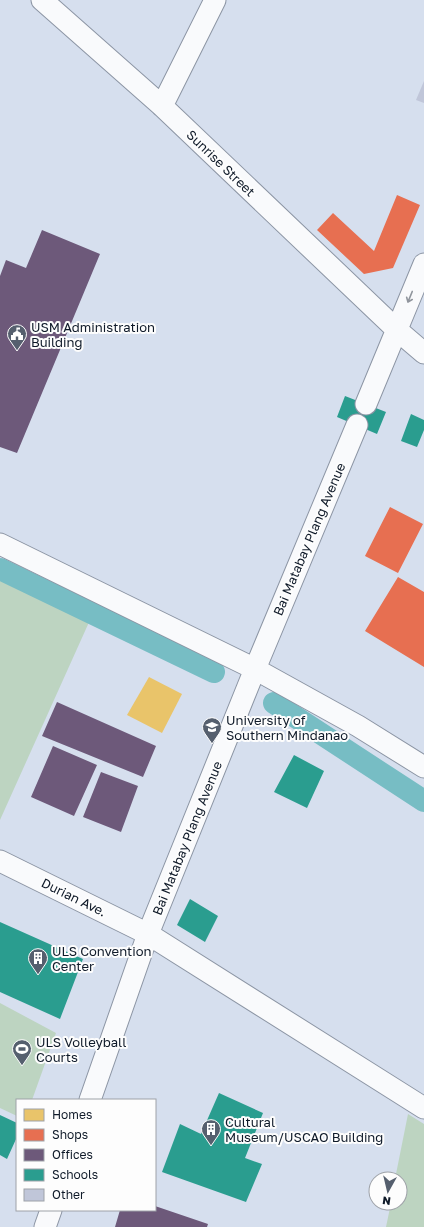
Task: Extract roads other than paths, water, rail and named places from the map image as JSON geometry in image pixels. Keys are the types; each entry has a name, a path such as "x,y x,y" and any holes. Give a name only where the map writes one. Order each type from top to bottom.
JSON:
{"street":[{"name":"Sunrise Street","path":"42,0 162,106 397,330 424,353"},
{"path":"162,106 215,0"},
{"path":"366,404 424,264"},
{"name":"Bai Matabay Plang Avenue","path":"90,1099 148,934 255,669 357,425"},
{"path":"0,544 255,669 358,726 424,767"},
{"name":"Durian Ave.","path":"0,861 148,934 424,1108"},
{"path":"45,1227 51,1211"}],"waterway":[{"path":"0,569 214,672"},
{"path":"274,703 424,801"}],"place":[{"name":"USM Administration Building","path":"17,351"},
{"name":"University of Southern Mindanao","path":"212,744"},
{"name":"ULS Convention Center","path":"38,975"},
{"name":"ULS Volleyball Courts","path":"22,1066"},
{"name":"Cultural Museum/USCAO Building","path":"211,1146"}]}
